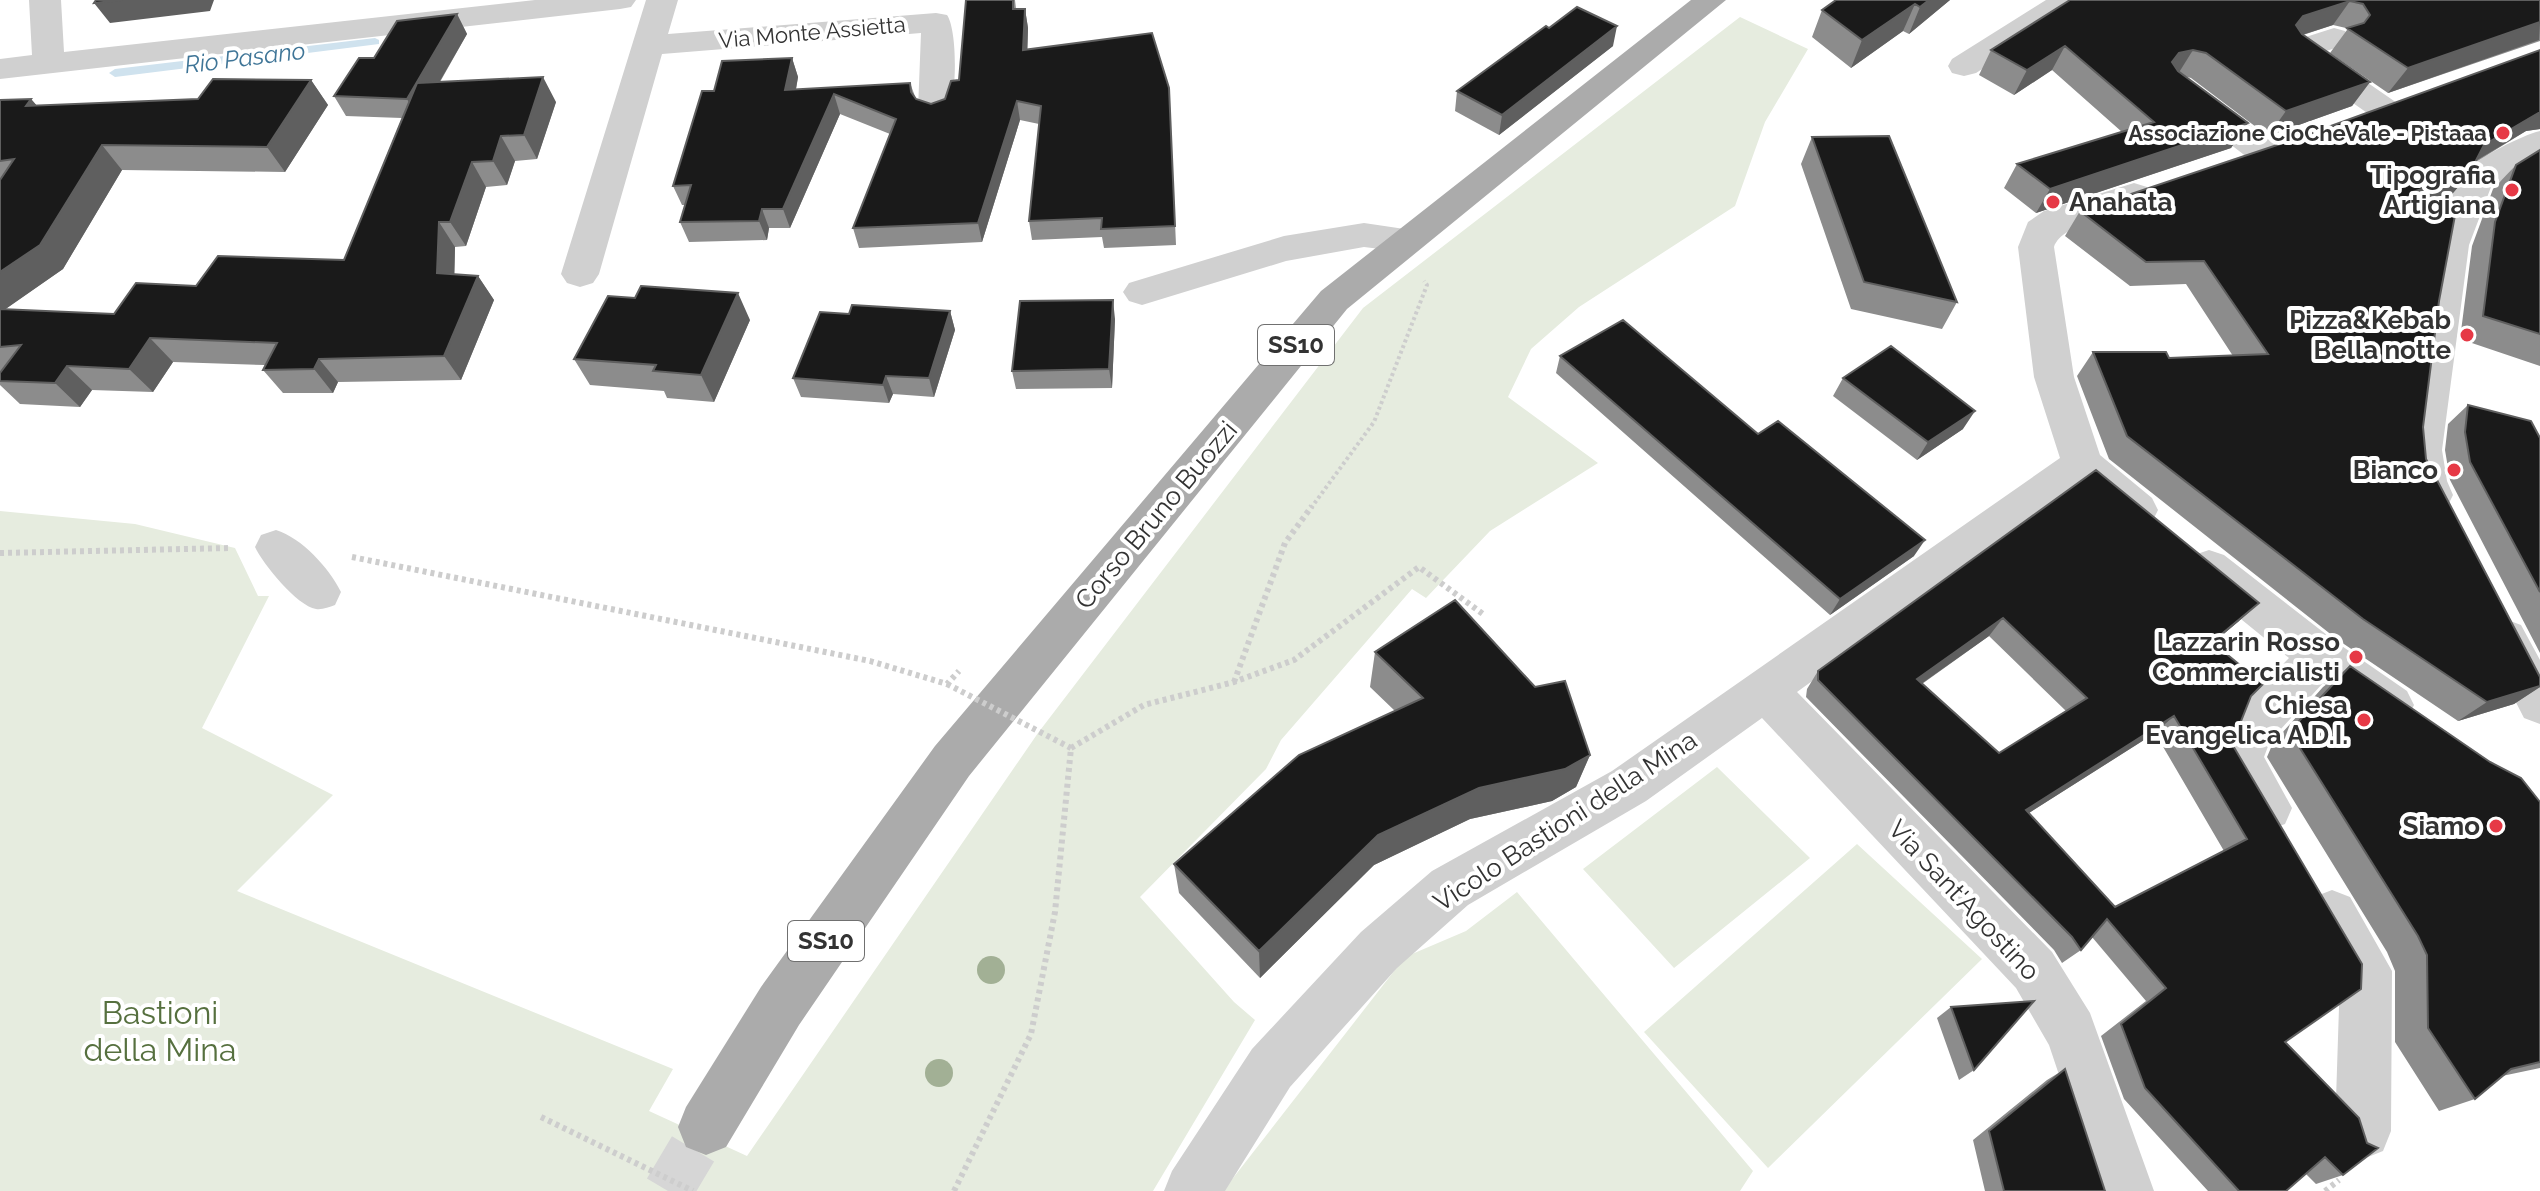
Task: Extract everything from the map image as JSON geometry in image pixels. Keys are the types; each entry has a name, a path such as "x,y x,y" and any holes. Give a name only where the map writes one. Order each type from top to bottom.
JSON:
{"main road":[{"name":"Corso Bruno Buozzi","path":"706,1127 780,1006 952,761 1334,300 1405,240 1710,0"}],"street":[{"path":"45,0 49,63"},
{"path":"0,69 620,0"},
{"path":"580,274 662,0"},
{"path":"1964,66 2068,0"},
{"name":"Via Monte Assietta","path":"648,45 936,22 938,65 935,110"},
{"path":"2334,38 2298,50 2399,104 2342,125"},
{"path":"2177,87 2264,153"},
{"path":"2220,167 2298,141"},
{"path":"2449,530 2426,481 2422,450 2451,245 2476,180 2540,142"},
{"path":"2161,187 2057,220 2041,231 2036,247 2054,377 2082,464 2320,656 2424,727"},
{"path":"2419,223 2464,209"},
{"path":"1142,292 1284,249 1364,235 1405,240"},
{"name":"Vicolo Bastioni della Mina","path":"1192,1191 1271,1068 1379,950 1450,888 1629,786 2082,464"},
{"path":"276,547 319,592"},
{"path":"2491,610 2540,704"},
{"path":"2320,656 2251,729 2239,759 2366,971 2363,1131"},
{"name":"Via Sant'Agostino","path":"1764,689 2034,970 2071,1032 2126,1191"}],"path":[{"path":"1234,682 1285,543 1374,422 1427,285 1405,240"},
{"path":"0,553 303,547 870,661"},
{"path":"1071,748 1144,705 1234,682 1294,660 1419,567 1483,614"},
{"path":"947,684 1071,748"},
{"path":"954,1191 1031,1034 1055,912 1071,748"},
{"path":"541,1117 693,1191"}],"green space":[{"name":"Bastioni della Mina","path":"1740,17 1808,49 1765,122 1735,206 1579,307 1531,349 1508,397 1598,463 1490,531 1426,598 1412,589 1281,740 1266,769 1140,897 1234,1002 1255,1020 1153,1191 0,1191 0,511 135,524 235,548 258,596 269,596 202,728 333,795 237,891 673,1069 649,1111 747,1156 1038,733 1363,308"},
{"path":"1717,767 1810,858 1674,968 1583,869"},
{"path":"1857,844 1982,959 1768,1168 1644,1032"},
{"path":"1517,892 1753,1171 1740,1191 1223,1191 1405,957 1466,931"}],"building":[{"path":"966,0 1013,0 1013,9 1025,9 1023,50 1152,33 1169,88 1175,226 1101,229 1102,218 1029,221 1041,106 1017,101 978,223 853,228 896,119 834,94 783,209 762,209 759,221 680,222 691,185 673,186 702,91 714,91 722,61 792,58 785,90 910,83 916,99 931,104 945,99 951,81 959,80"},
{"path":"1836,0 1929,0 1920,7 1915,4 1862,40 1822,10"},
{"path":"2070,0 2540,0 2540,22 2408,68 2347,28 2364,23 2370,15 2363,4 2350,1 2303,16 2296,25 2302,34 2370,82 2286,111 2206,53 2193,50 2179,53 2172,62 2178,71 2248,123 2050,189 2017,164 2154,122 2065,46 2027,70 1991,50"},
{"path":"1577,7 1617,26 1502,115 1457,91 1546,26 1549,28"},
{"path":"457,14 407,99 334,96 359,58 374,58 397,21"},
{"path":"2540,50 2540,112 2484,145 2469,174 2412,192 2405,202 2410,214 2426,219 2456,210 2439,301 2423,427 2426,459 2540,677 2540,686 2487,702 2363,619 2127,436 2093,352 2166,352 2169,358 2268,354 2204,261 2146,262 2080,211 2295,139"},
{"path":"543,77 524,135 501,136 493,161 472,162 450,222 439,222 437,273 478,276 444,356 319,359 314,369 263,370 277,343 150,338 129,369 67,366 55,383 0,381 0,373 21,345 0,347 0,309 114,314 136,283 196,286 218,256 344,260 417,83"},
{"path":"213,79 311,80 267,147 102,145 40,245 0,272 0,180 14,159 0,161 0,100 31,99 26,106 198,99"},
{"path":"1889,136 1957,302 1864,282 1812,137"},
{"path":"2540,150 2540,334 2483,316 2495,222 2516,165"},
{"path":"641,286 738,293 701,375 653,371 656,365 574,359 608,296 635,298"},
{"path":"1113,300 1109,369 1012,371 1020,301"},
{"path":"852,305 950,311 929,378 886,376 883,385 793,378 820,312 849,314"},
{"path":"1623,320 1758,434 1778,421 1925,540 1840,599 1560,356"},
{"path":"1891,346 1975,411 1928,442 1843,378"},
{"path":"2468,405 2531,421 2540,438 2540,592 2470,462 2465,432"},
{"path":"2096,470 2259,603 2212,642 2263,684 2251,696 2232,744 2362,964 2361,989 2285,1042 2359,1118 2367,1143 2378,1148 2343,1175 2325,1157 2286,1191 2239,1191 2145,1088 2121,1024 2166,988 2107,919 2081,950 2072,937 1818,680 1818,671","holes":["2003,618 2087,698 1999,753 1917,679","2174,716 2247,839 2115,907 2026,810"]},
{"path":"1455,600 1535,687 1565,681 1590,755 1565,769 1479,788 1378,835 1259,951 1174,864 1299,755 1423,698 1375,652"},
{"path":"2350,666 2490,762 2521,778 2540,802 2540,1062 2511,1069 2475,1099 2428,1028 2427,955 2418,936 2293,737 2298,722"},
{"path":"2034,1001 1974,1070 1951,1007"},
{"path":"2065,1069 2105,1191 2004,1191 1989,1131"}],"waterway":[{"name":"Rio Pasano","path":"115,73 375,42"}],"tunnel":[{"path":"668,1191 706,1127"}],"place":[{"name":"Associazione CioCheVale - Pistaaa","path":"2503,133"},
{"name":"Tipografia Artigiana","path":"2512,190"},
{"name":"Anahata","path":"2053,202"},
{"name":"Pizza&Kebab Bella notte","path":"2467,335"},
{"name":"Bianco","path":"2454,470"},
{"name":"Lazzarin Rosso Commercialisti","path":"2356,657"},
{"name":"Chiesa Evangelica A.D.I.","path":"2364,720"},
{"name":"Siamo","path":"2496,826"}]}
